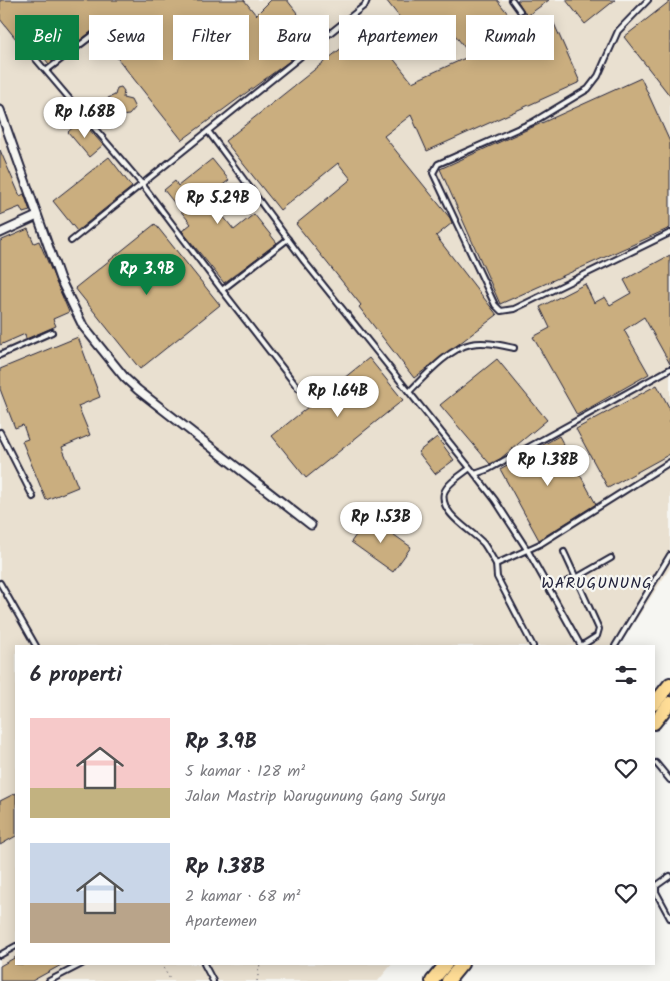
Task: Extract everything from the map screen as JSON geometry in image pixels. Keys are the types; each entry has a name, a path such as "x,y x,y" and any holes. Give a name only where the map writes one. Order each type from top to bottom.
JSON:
{"highway":[{"path":"655,703 670,684"},
{"path":"655,722 670,703"},
{"path":"432,981 445,965"},
{"path":"448,981 461,965"}],"street":[{"path":"0,110 60,279 83,326 125,378 266,492 311,525"},
{"path":"0,233 37,216"}],"lane":[{"path":"71,241 365,5 367,0"},
{"path":"512,0 520,11"},
{"path":"648,0 618,32 598,76 588,89 533,122 438,164 433,173 495,305 501,311 514,309 670,233"},
{"path":"47,70 89,38"},
{"path":"37,60 142,184 298,388"},
{"path":"208,131 288,240 495,500 528,551 580,645"},
{"path":"222,290 288,240"},
{"path":"0,355 52,332"},
{"path":"408,392 444,358 470,344 493,344 514,348"},
{"path":"475,474 670,369"},
{"path":"0,432 33,497"},
{"path":"496,564 528,551 670,462"},
{"path":"470,468 444,492 445,502 462,526 484,544 496,564 497,577 532,645"},
{"path":"564,552 599,629 596,636 582,645"},
{"path":"616,645 670,555"},
{"path":"566,582 612,558"},
{"path":"0,583 35,645"},
{"path":"656,763 670,780"},
{"path":"670,876 656,886 656,892 670,918"},
{"path":"0,955 15,947"},
{"path":"49,981 80,965"},
{"path":"205,965 214,981"}],"path":[{"path":"162,965 171,981"},
{"path":"257,981 260,965"}],"shaded area":[{"path":"0,0 670,0 670,568 620,645 15,645 15,965 391,965 378,981 0,981"}],"building":[{"path":"0,0 244,0 256,15 271,0 287,0 299,15 259,15 259,60 291,60 182,140 119,60 163,60 163,15 89,15 89,34 79,41 79,15 15,15 15,38 0,19"},
{"path":"386,0 497,0 509,15 466,15 466,49 456,36 456,15 398,15"},
{"path":"517,0 549,0 528,15 526,15"},
{"path":"566,0 615,0 585,24"},
{"path":"670,1 670,96 624,37"},
{"path":"554,24 580,82 427,151 411,115 384,136 450,218 452,223 436,236 497,315 414,378 359,307 361,305 296,224 351,179 338,163 280,210 225,141 339,50 339,60 394,60 412,82 466,58 466,60 554,60"},
{"path":"46,60 54,60 49,64"},
{"path":"641,78 670,142 670,228 500,304 440,169"},
{"path":"121,87 124,91 123,98 131,100 135,108 129,115 120,116 119,125 111,129 103,123 104,117 119,108 108,101 108,98 115,95 117,88"},
{"path":"81,120 103,145 89,157 68,132"},
{"path":"0,150 20,196 24,194 30,211 23,213 20,207 0,215"},
{"path":"109,157 132,187 77,231 53,201"},
{"path":"212,159 229,180 208,197 234,230 254,214 277,243 224,283 182,231 191,224 164,190 175,181 178,186"},
{"path":"155,224 220,305 140,369 75,288"},
{"path":"28,229 34,243 39,241 69,312 53,319 56,326 26,339 25,334 0,345 0,241"},
{"path":"670,255 670,364 644,317 624,330 649,374 577,415 533,337 550,328 540,307 585,284 594,303 605,297 610,305 631,293 624,280"},
{"path":"78,337 100,397 78,406 90,435 62,447 78,487 46,500 22,441 28,439 23,425 15,428 0,389 0,369"},
{"path":"369,358 403,400 306,478 272,436"},
{"path":"497,359 547,420 500,459 490,464 440,405"},
{"path":"657,385 670,409 670,454 608,488 576,429"},
{"path":"559,436 596,504 539,540 500,469"},
{"path":"437,437 454,460 435,474 418,452"},
{"path":"369,517 411,547 393,572 351,542"},
{"path":"15,794 15,837 0,845 0,801"},
{"path":"15,958 15,965 61,965 32,981 0,981 0,966"}],"district":[{"name":"WARUGUNUNG","path":"597,583"}]}
